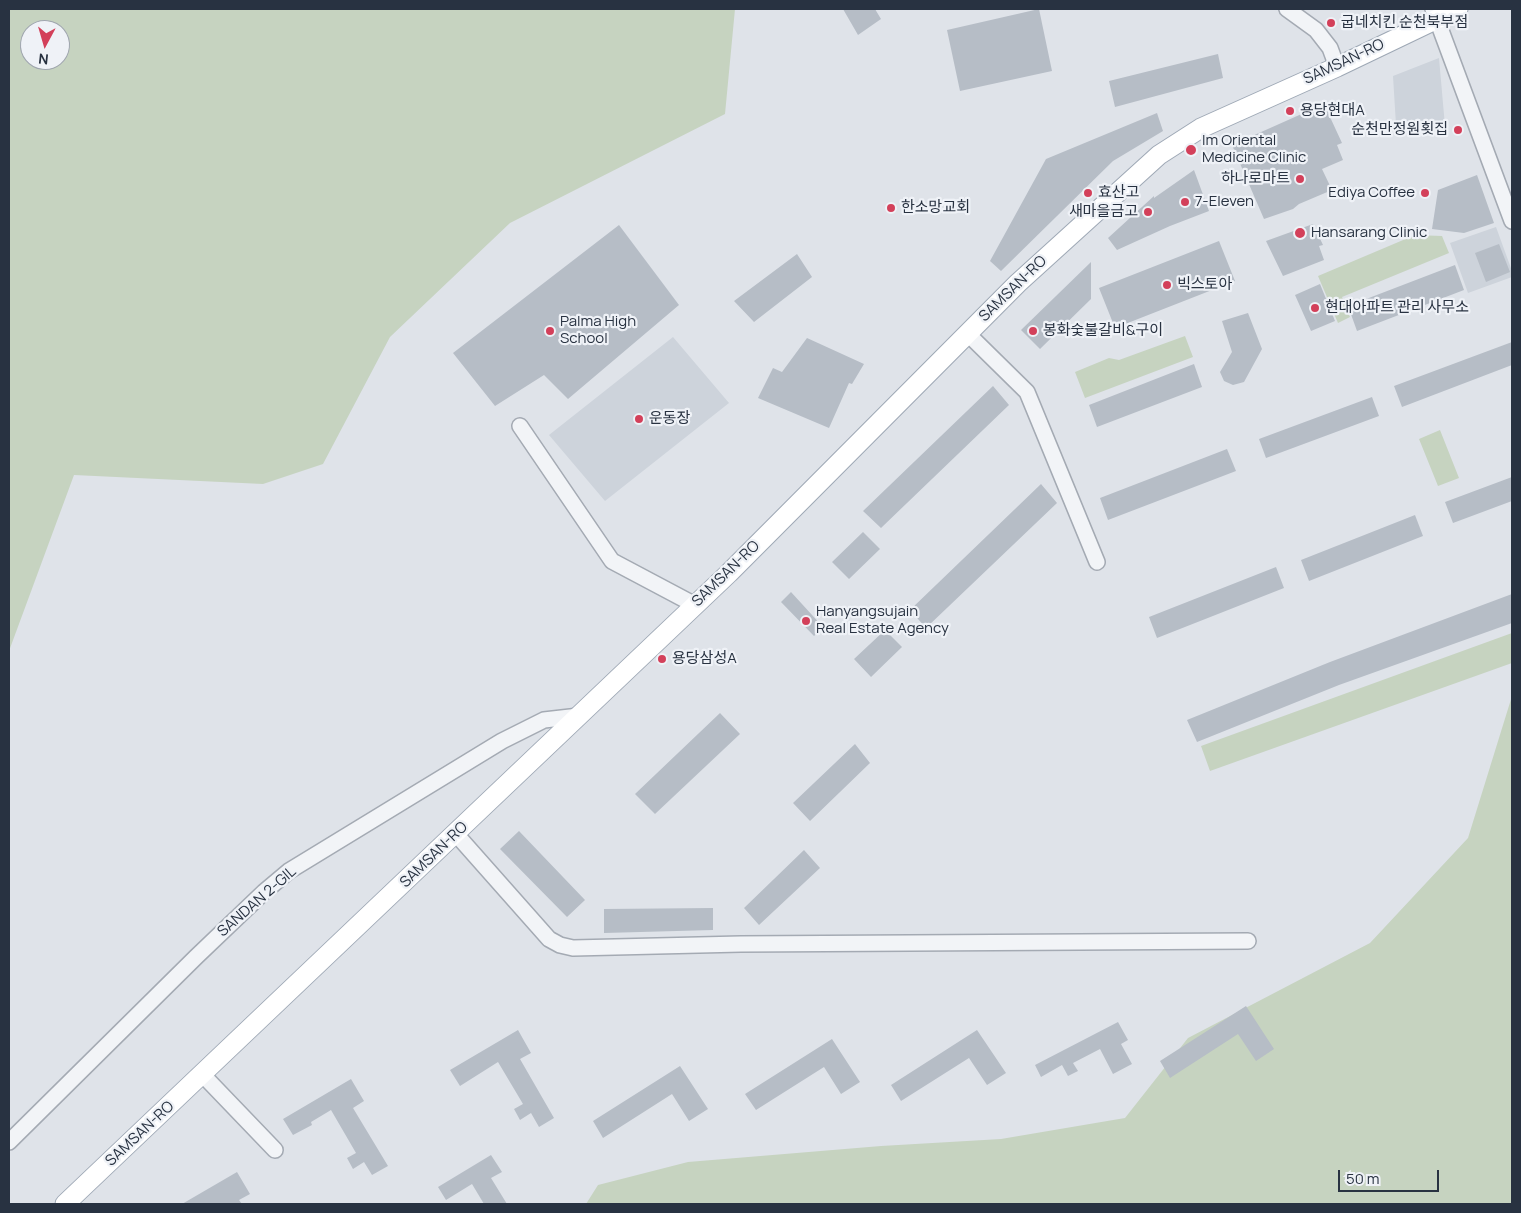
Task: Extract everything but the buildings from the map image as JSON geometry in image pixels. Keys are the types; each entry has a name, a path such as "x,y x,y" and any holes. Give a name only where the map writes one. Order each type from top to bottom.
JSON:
{"main road":[{"name":"SAMSAN-RO","path":"65,1204 729,573 1018,283 1159,155 1201,128 1337,67 1434,14 1458,9"}],"street":[{"path":"1287,9 1316,30 1330,48 1337,67"},
{"path":"1434,14 1512,221"},
{"path":"967,334 1027,392 1097,562"},
{"path":"520,426 612,561 695,604"},
{"name":"SANDAN 2-GIL","path":"9,1142 189,964 264,892 289,871 502,741 544,720 579,716"},
{"path":"456,834 549,939 560,945 573,948 742,944 1248,941"},
{"path":"202,1074 274,1150"}],"shaded area":[{"path":"1439,58 1445,126 1428,129 1427,121 1396,125 1393,76"},
{"path":"1496,227 1512,271 1512,277 1468,293 1450,243"},
{"name":"운동장","path":"673,337 729,403 605,501 549,435"}],"green space":[{"path":"9,9 735,9 725,114 510,223 390,337 323,464 263,484 74,475 9,651"},
{"path":"1415,235 1442,236 1449,253 1342,297 1350,317 1338,323 1318,276"},
{"path":"1185,336 1193,357 1085,398 1075,372 1109,358 1119,360"},
{"path":"1440,430 1459,478 1438,486 1419,439"},
{"path":"1512,633 1512,663 1210,771 1201,746"},
{"path":"1512,696 1512,1204 586,1204 598,1185 688,1162 881,1146 1001,1139 1125,1118 1188,1038 1370,943 1468,838"}],"place":[{"name":"굽네치킨 순천북부점","path":"1331,23"},
{"name":"용당현대A","path":"1290,111"},
{"name":"순천만정원횟집","path":"1458,130"},
{"name":"Im Oriental Medicine Clinic","path":"1191,150"},
{"name":"하나로마트","path":"1300,179"},
{"name":"효산고","path":"1088,193"},
{"name":"Ediya Coffee","path":"1425,193"},
{"name":"7-Eleven","path":"1185,202"},
{"name":"한소망교회","path":"891,208"},
{"name":"새마을금고","path":"1148,212"},
{"name":"Hansarang Clinic","path":"1300,233"},
{"name":"빅스토아","path":"1167,285"},
{"name":"현대아파트 관리 사무소","path":"1315,308"},
{"name":"Palma High School","path":"550,331"},
{"name":"봉화숯불갈비&구이","path":"1033,331"},
{"name":"운동장","path":"639,419"},
{"name":"Hanyangsujain Real Estate Agency","path":"806,621"},
{"name":"용당삼성A","path":"662,659"}]}
